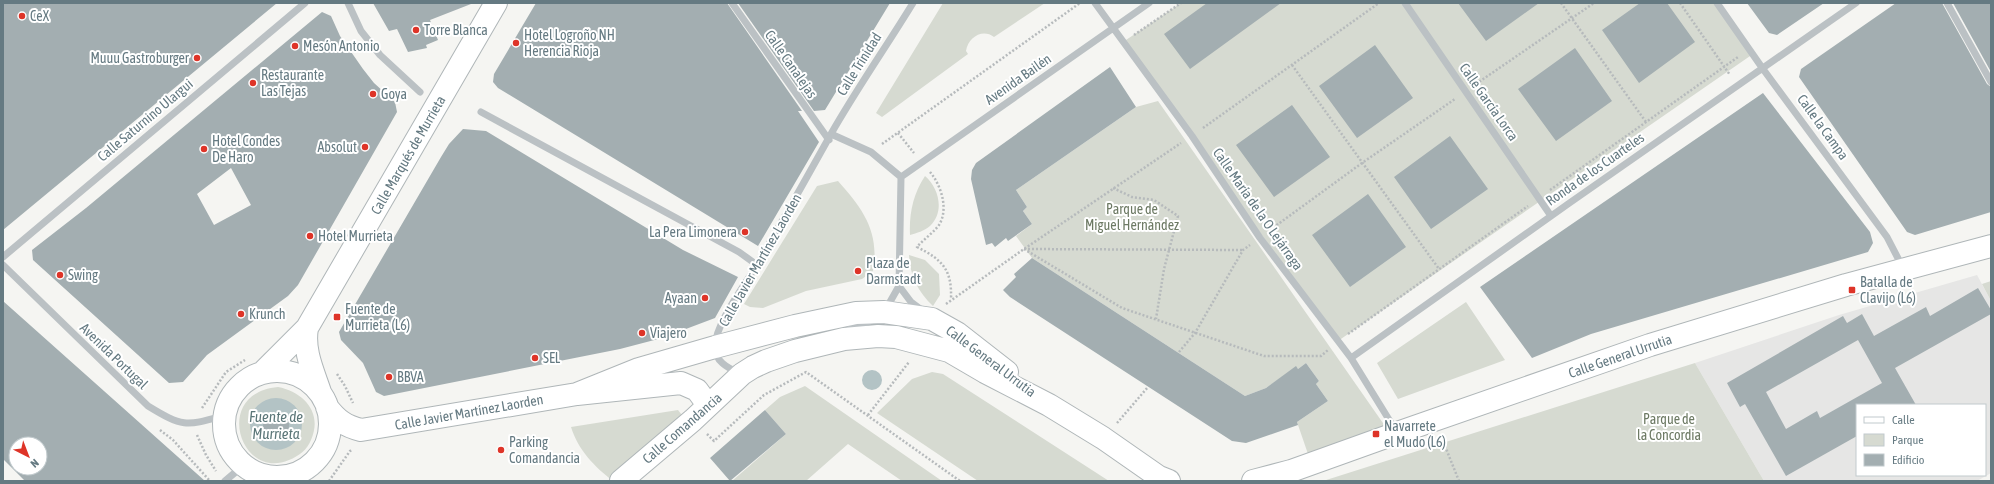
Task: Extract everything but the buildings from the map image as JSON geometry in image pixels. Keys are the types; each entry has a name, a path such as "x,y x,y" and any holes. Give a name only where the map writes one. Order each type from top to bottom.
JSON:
{"main road":[{"name":"Calle Marqués de Murrieta","path":"324,399 309,358 305,340 307,328 496,3"},
{"name":"Calle General Urrutia","path":"1253,481 1291,471 1650,345 1904,269 1991,246"},
{"name":"Calle General Urrutia","path":"884,312 932,319 957,333 1049,405"},
{"path":"715,347 848,314 884,312"},
{"name":"Calle Marqués de Murrieta","path":"255,366 307,328"},
{"name":"Calle General Urrutia","path":"742,374 766,361 844,339 878,336 896,337 920,343 949,351 985,372 1049,405 1103,438 1159,477 1169,481"},
{"name":"Calle Javier Martínez Laorden","path":"577,394 639,369 715,347"},
{"path":"324,399 330,419 326,444 321,454 310,466 297,473 282,476 267,476 254,472 235,455 228,442 225,429 226,415 234,394 251,378 255,366 294,374 304,378 324,399 336,418 347,426 361,430"},
{"name":"Calle Comandancia","path":"621,481 742,374"},
{"name":"Calle Javier Martínez Laorden","path":"361,430 577,394 681,382 697,390 708,405"}],"street":[{"name":"Calle Saturnino Ulargui","path":"3,257 305,3"},
{"path":"348,3 361,31 380,54 412,87 420,92"},
{"name":"Calle Canalejas","path":"732,3 830,137"},
{"name":"Calle Trinidad","path":"830,137 912,3"},
{"name":"Calle María de la O Lejárraga","path":"1095,3 1192,136 1260,238 1351,358 1397,433"},
{"name":"Avenida Bailén","path":"901,177 1149,3"},
{"name":"Calle García Lorca","path":"1405,3 1552,216"},
{"name":"Calle la Campa","path":"1717,3 1762,69 1887,237 1904,269"},
{"name":"Ronda de los Cuarteles","path":"1351,358 1856,3"},
{"path":"1947,3 1991,82"},
{"path":"481,112 739,252 757,265"},
{"path":"830,137 872,152 901,177 899,286 884,312 867,323 841,330"},
{"name":"Calle Javier Martínez Laorden","path":"715,347 719,332 733,304 830,137"},
{"name":"Avenida Portugal","path":"3,265 148,406 172,421 193,424 226,415"},
{"path":"899,286 911,302 932,319"},
{"path":"715,347 720,361 729,369 742,374 776,348"},
{"path":"225,481 254,472"}],"path":[{"path":"872,152 1080,3"},
{"path":"1123,42 1181,3"},
{"path":"932,319 951,300 1113,188 1192,136 1379,3"},
{"path":"1561,3 1646,122"},
{"path":"1179,352 1195,333 1243,250 1362,163 1594,3"},
{"path":"1680,3 1737,86"},
{"path":"1292,65 1439,269"},
{"path":"898,133 934,177 944,201 944,212 940,224 917,247 933,255 944,267 951,282 951,300"},
{"path":"1113,188 1132,197 1154,200 1178,216 1164,270 1156,319"},
{"path":"1024,249 1170,251 1243,250"},
{"path":"1024,249 1122,308 1264,356 1321,356 1338,341"},
{"path":"868,416 907,366 920,343"},
{"path":"218,474 206,455 193,424 212,390 226,372 255,366"},
{"path":"329,481 350,451 360,447 361,430 345,386 333,369"},
{"path":"705,432 714,442 764,396 806,372 960,481"},
{"path":"1103,438 1148,388"},
{"path":"156,428 174,440 210,481"},
{"path":"1445,446 1459,481"}],"shaded area":[{"path":"1977,275 1991,301 1991,473 1986,476 1986,404 1856,404 1856,476 1986,476 1977,481 1764,481 1695,363 1839,315"}],"green space":[{"path":"943,3 1045,3 994,37 985,33 977,35 967,46 966,51 968,54 882,117 876,113"},
{"path":"1181,3 1718,3 1753,54 1338,341 1123,42"},
{"name":"Parque de Miguel Hernández","path":"1158,101 1385,426 1308,454 1297,422 1328,401 1316,384 1319,381 1306,363 1298,369 1296,367 1266,388 1245,396 1032,258 1016,236 1032,224 1023,211 1027,207 1016,190 1136,107"},
{"path":"925,176 930,181 937,193 939,207 938,214 930,226 923,231 910,235 910,219 913,204 917,190"},
{"path":"838,181 855,201 868,222 874,244 875,257 873,271 862,279 806,291 763,308 750,307 744,304 817,186"},
{"path":"909,255 925,260 939,274 940,295 933,306 923,295 913,277"},
{"path":"1991,281 1991,301 1982,284"},
{"path":"1466,302 1505,360 1398,399 1377,363"},
{"name":"Parque de la Concordia","path":"1695,363 1764,481 1323,481"},
{"path":"932,372 943,374 1109,481 978,481 877,413 912,379"},
{"path":"805,386 942,481 902,481 848,444 806,481 732,481 786,434 765,410 780,397"},
{"path":"278,387 296,394 303,399 309,405 315,421 311,440 305,450 289,460 272,463 257,458 247,448 240,434 240,418 245,404 258,393"},
{"path":"678,410 685,419 613,481 600,470 583,451 571,427"}],"water":[{"path":"868,370 876,370 882,376 882,384 876,390 868,390 862,384 862,376"},
{"name":"Fuente de Murrieta","path":"271,398 281,398 295,405 302,419 302,429 295,443 281,450 271,450 261,446 254,439 250,429 250,419 254,409 261,402"}],"place":[{"name":"CeX","path":"22,16"},
{"name":"Torre Blanca","path":"416,30"},
{"name":"Hotel Logroño NH Herencia Rioja","path":"516,43"},
{"name":"Mesón Antonio","path":"295,46"},
{"name":"Muuu Gastroburger","path":"197,58"},
{"name":"Restaurante Las Tejas","path":"253,83"},
{"name":"Goya","path":"373,94"},
{"name":"Absolut","path":"365,147"},
{"name":"Hotel Condes De Haro","path":"204,149"},
{"name":"La Pera Limonera","path":"745,232"},
{"name":"Hotel Murrieta","path":"310,236"},
{"name":"Plaza de Darmstadt","path":"858,271"},
{"name":"Swing","path":"60,275"},
{"name":"Batalla de Clavijo (L6)","path":"1852,290"},
{"name":"Ayaan","path":"705,298"},
{"name":"Krunch","path":"241,314"},
{"name":"Fuente de Murrieta (L6)","path":"337,317"},
{"name":"Viajero","path":"642,333"},
{"name":"SEL","path":"535,358"},
{"name":"BBVA","path":"389,377"},
{"name":"Navarrete el Mudo (L6)","path":"1376,434"},
{"name":"Parking Comandancia","path":"501,450"}]}
